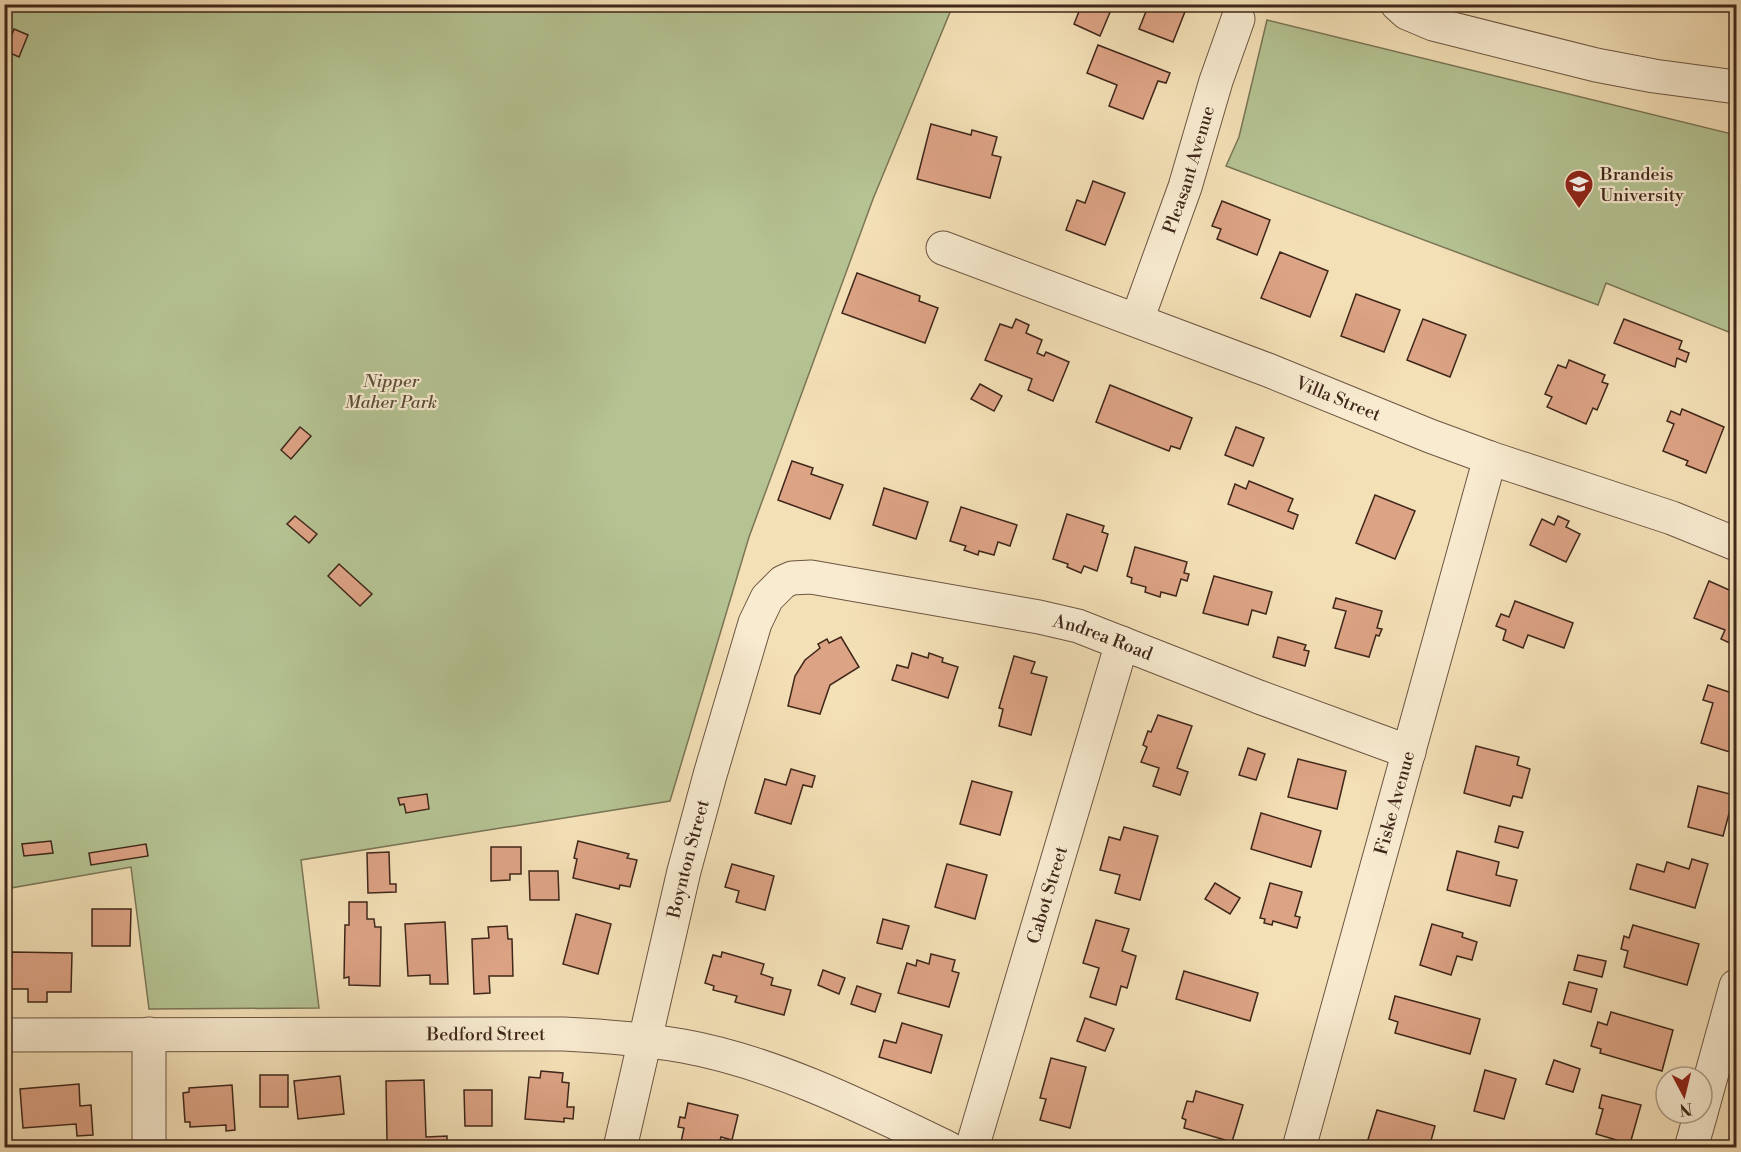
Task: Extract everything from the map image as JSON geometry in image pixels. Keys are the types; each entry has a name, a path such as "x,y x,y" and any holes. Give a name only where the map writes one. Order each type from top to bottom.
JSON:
{"street":[{"path":"1397,4 1407,13 1433,24 1596,65 1654,76 1737,87"},
{"name":"Pleasant Avenue","path":"1137,320 1185,187 1216,81 1238,19"},
{"name":"Villa Street","path":"943,248 1268,370 1490,458 1672,518 1737,544"},
{"name":"Fiske Avenue","path":"1299,1148 1490,458"},
{"name":"Andrea Road","path":"783,582 792,578 811,577 1039,617 1077,626 1409,752"},
{"name":"Boynton Street","path":"620,1148 684,871 740,672 760,609 767,598 783,582"},
{"name":"Cabot Street","path":"972,1148 1122,643"},
{"path":"1714,1072 1734,1006"},
{"path":"149,1034 149,1148"},
{"name":"Bedford Street","path":"4,1035 564,1034 644,1039 702,1050 771,1070 948,1148"},
{"path":"1691,1148 1698,1125"}],"green space":[{"name":"Nipper Maher Park","path":"5,5 953,5 873,199 749,537 670,801 301,860 319,1008 149,1009 131,867 5,889"},
{"name":"Brandeis University","path":"1267,20 1736,135 1736,335 1606,283 1598,305 1226,166 1239,137"}],"building":[{"path":"1082,4 1097,4 1111,10 1100,36 1074,24"},
{"path":"1149,4 1188,4 1173,42 1139,29"},
{"path":"14,29 28,35 19,57 6,51"},
{"path":"1098,45 1170,73 1166,83 1158,81 1143,119 1109,106 1117,85 1087,73"},
{"path":"931,124 971,135 972,130 997,137 992,155 1001,157 990,198 917,179"},
{"path":"1093,181 1125,193 1105,245 1066,230 1077,200 1085,203"},
{"path":"1222,201 1270,220 1257,255 1217,239 1221,229 1212,226"},
{"path":"1280,252 1328,271 1310,317 1261,298"},
{"path":"857,273 920,296 919,301 938,308 925,343 842,313"},
{"path":"1356,294 1400,310 1384,352 1341,336"},
{"path":"1016,319 1029,325 1026,333 1042,340 1037,353 1044,356 1046,352 1069,362 1053,401 1028,390 1032,379 985,360 1000,324 1012,328"},
{"path":"1423,319 1466,335 1450,377 1407,360"},
{"path":"1624,319 1682,341 1679,349 1689,353 1686,362 1677,358 1675,367 1614,343"},
{"path":"1569,360 1605,375 1602,382 1608,384 1597,410 1593,408 1586,424 1547,407 1552,397 1545,394 1558,365 1566,368"},
{"path":"980,384 1002,396 994,411 971,399"},
{"path":"1110,385 1192,418 1180,449 1171,446 1169,451 1096,422"},
{"path":"1682,409 1724,427 1706,473 1686,465 1688,461 1663,451 1674,424 1667,421 1671,411 1680,415"},
{"path":"300,427 311,436 291,459 281,450"},
{"path":"1236,427 1264,438 1253,466 1225,455"},
{"path":"792,461 813,468 811,474 843,485 830,519 778,500"},
{"path":"1249,481 1293,499 1288,511 1298,515 1293,529 1228,504 1235,484 1246,489"},
{"path":"884,488 928,502 916,539 873,525"},
{"path":"1375,495 1415,511 1395,559 1356,543"},
{"path":"961,507 1017,525 1010,546 998,542 994,555 979,551 978,555 964,550 966,546 950,541"},
{"path":"1067,514 1104,526 1102,532 1108,534 1097,571 1084,566 1081,573 1067,567 1068,564 1053,559"},
{"path":"295,516 317,534 309,543 287,524"},
{"path":"1558,516 1569,521 1566,527 1580,534 1566,562 1530,545 1542,519 1554,525"},
{"path":"1135,547 1187,562 1184,573 1189,574 1187,581 1181,579 1176,596 1161,592 1160,597 1145,592 1146,587 1131,583 1132,578 1127,576"},
{"path":"339,564 372,594 360,606 328,576"},
{"path":"1214,576 1272,592 1266,614 1252,610 1248,625 1203,613"},
{"path":"1709,581 1736,593 1736,646 1721,639 1725,630 1694,618"},
{"path":"1336,598 1382,611 1377,628 1382,629 1379,636 1376,635 1369,657 1335,648 1346,611 1333,608"},
{"path":"1515,601 1573,623 1564,648 1528,635 1523,648 1503,640 1506,630 1496,626 1501,614 1509,617"},
{"path":"841,637 859,667 830,685 820,714 788,706 795,676 805,660 820,648 818,644 827,639 829,643"},
{"path":"1278,637 1306,645 1304,650 1309,651 1305,666 1273,657"},
{"path":"912,653 928,658 929,653 943,658 942,662 958,667 948,698 892,680 897,665 908,668"},
{"path":"1014,656 1035,662 1031,673 1047,677 1031,735 999,726 1003,709 999,708"},
{"path":"1708,685 1735,694 1731,706 1736,708 1736,754 1701,743 1713,703 1703,700"},
{"path":"1158,715 1192,726 1177,768 1188,772 1180,795 1153,786 1159,768 1141,762 1147,747 1143,745 1148,731 1151,732"},
{"path":"1476,746 1519,757 1517,765 1530,769 1522,798 1513,796 1510,806 1464,793"},
{"path":"1248,748 1265,754 1256,780 1239,775"},
{"path":"1298,759 1346,771 1337,809 1288,797"},
{"path":"791,769 815,776 812,787 803,785 791,824 755,813 765,779 786,785"},
{"path":"972,781 1012,792 1000,835 960,824"},
{"path":"1698,786 1734,795 1723,836 1688,827"},
{"path":"427,794 429,809 406,813 404,804 400,805 398,798"},
{"path":"1261,813 1321,831 1311,867 1251,849"},
{"path":"1499,826 1523,832 1518,848 1495,842"},
{"path":"1124,827 1158,836 1140,900 1115,893 1120,875 1100,870 1109,837 1120,840"},
{"path":"51,841 53,853 24,856 22,844"},
{"path":"578,841 629,854 627,858 637,860 630,887 620,885 619,889 573,878"},
{"path":"146,844 148,856 91,865 89,853"},
{"path":"491,847 521,847 521,874 510,874 510,880 491,881"},
{"path":"1457,851 1499,862 1496,875 1517,880 1510,906 1447,890"},
{"path":"389,852 390,884 396,884 396,892 368,893 367,853"},
{"path":"1692,859 1708,864 1695,908 1630,889 1637,864 1664,872 1667,862 1689,869"},
{"path":"732,864 774,876 765,910 736,902 739,891 725,887"},
{"path":"947,864 987,875 975,919 935,907"},
{"path":"529,871 558,871 559,900 530,900"},
{"path":"1215,883 1240,898 1230,914 1205,899"},
{"path":"1270,883 1302,892 1295,916 1300,917 1297,928 1273,921 1272,925 1264,923 1265,919 1260,918"},
{"path":"349,902 367,902 367,919 374,919 375,927 381,927 380,986 349,985 349,977 344,978 345,925 349,925"},
{"path":"92,909 131,909 130,946 92,946"},
{"path":"576,914 611,924 598,974 563,964"},
{"path":"883,919 909,926 902,949 877,943"},
{"path":"1096,920 1129,929 1122,951 1136,956 1127,988 1121,986 1116,1005 1090,997 1099,968 1083,963"},
{"path":"445,922 448,984 430,984 430,975 408,976 405,924"},
{"path":"1432,924 1463,933 1462,937 1477,942 1472,960 1457,956 1451,975 1420,965"},
{"path":"1633,925 1699,944 1687,985 1624,967 1628,951 1621,949 1624,936 1629,938"},
{"path":"507,926 508,939 512,939 513,976 489,976 490,993 474,994 472,939 489,938 488,927"},
{"path":"12,952 72,953 71,992 47,992 47,1002 28,1002 28,989 11,989"},
{"path":"722,952 764,964 761,974 773,978 771,985 791,990 784,1015 735,1002 737,996 713,990 714,986 705,983 713,955 721,957"},
{"path":"931,954 955,960 952,971 959,973 949,1007 898,993 907,963 916,966 917,960 929,964"},
{"path":"1578,955 1606,961 1602,977 1574,970"},
{"path":"823,970 845,978 839,994 818,985"},
{"path":"1184,971 1258,993 1250,1021 1176,999"},
{"path":"1569,982 1597,989 1591,1012 1563,1004"},
{"path":"857,986 881,994 875,1012 851,1004"},
{"path":"1395,996 1480,1019 1470,1054 1395,1033 1398,1022 1389,1019"},
{"path":"1611,1012 1673,1030 1664,1065 1654,1065 1654,1069 1600,1053 1601,1049 1591,1046 1598,1022 1607,1025"},
{"path":"1085,1018 1114,1029 1105,1051 1077,1041"},
{"path":"902,1023 942,1035 931,1073 879,1057 884,1040 896,1043"},
{"path":"1051,1058 1086,1067 1070,1128 1040,1120 1046,1099 1040,1098"},
{"path":"1554,1060 1580,1069 1573,1092 1546,1084"},
{"path":"1485,1070 1516,1079 1504,1119 1474,1111"},
{"path":"541,1071 563,1073 562,1082 569,1083 567,1107 574,1107 573,1119 564,1118 564,1122 525,1119 529,1077 540,1078"},
{"path":"260,1075 288,1075 288,1107 260,1107"},
{"path":"340,1076 344,1114 298,1119 294,1081"},
{"path":"424,1080 426,1137 447,1136 447,1148 393,1148 393,1141 387,1141 386,1081"},
{"path":"79,1084 80,1106 91,1105 93,1135 77,1136 76,1124 23,1128 20,1089"},
{"path":"232,1085 235,1130 226,1131 226,1125 190,1127 190,1122 185,1122 183,1093 189,1092 189,1088"},
{"path":"464,1090 492,1090 492,1126 465,1126"},
{"path":"1196,1091 1243,1105 1232,1142 1184,1128 1186,1120 1182,1118 1187,1101 1193,1102"},
{"path":"1602,1095 1641,1105 1630,1144 1596,1134 1603,1109 1599,1108"},
{"path":"4,1102 10,1102 11,1128 4,1128"},
{"path":"688,1103 738,1115 732,1140 721,1137 718,1148 703,1148 681,1142 684,1128 678,1127 680,1117 685,1118"},
{"path":"1377,1110 1435,1126 1429,1148 1366,1146"}],"place":[{"name":"Brandeis University","path":"1579,210"}]}
